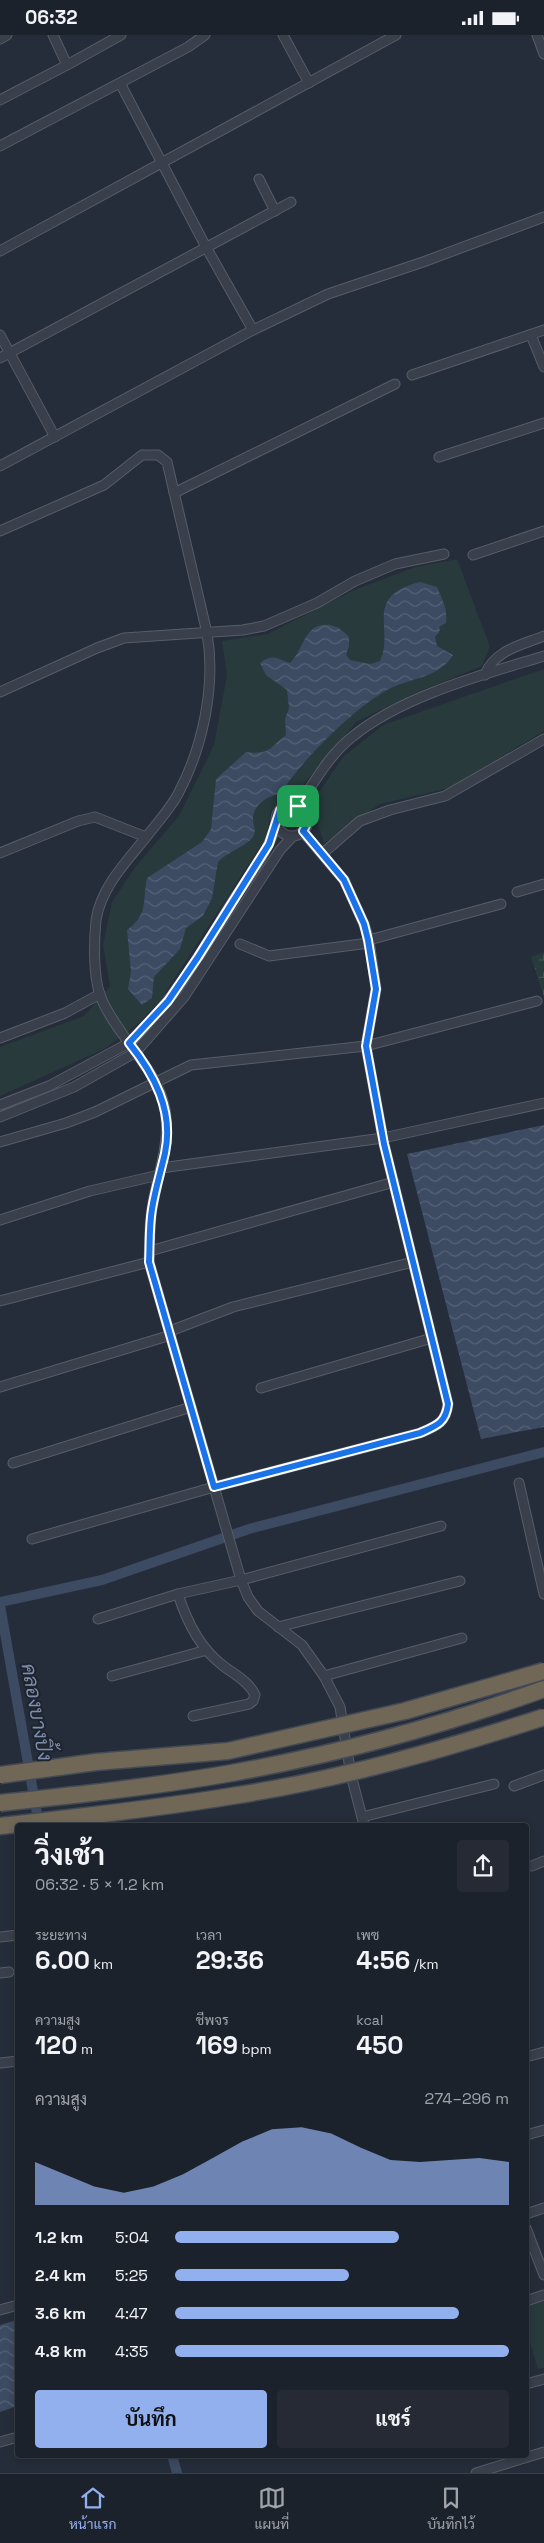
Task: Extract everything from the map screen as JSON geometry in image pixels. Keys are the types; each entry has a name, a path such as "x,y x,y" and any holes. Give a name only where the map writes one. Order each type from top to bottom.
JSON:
{"highway":[{"path":"0,1775 96,1762 228,1751 406,1711 544,1671"},
{"path":"0,1803 93,1793 226,1774 406,1734 544,1689"},
{"path":"23,1823 233,1796 294,1784 409,1757 544,1717"},
{"path":"0,1826 15,1824"}],"street":[{"path":"0,39 7,35"},
{"path":"53,35 67,65"},
{"path":"0,100 121,35"},
{"path":"0,146 193,44 205,35"},
{"path":"283,35 308,83"},
{"path":"0,251 396,35"},
{"path":"537,35 544,54"},
{"path":"120,83 206,247 253,330"},
{"path":"259,179 275,211"},
{"path":"0,358 291,202"},
{"path":"0,466 253,330 328,294 423,262 544,217"},
{"path":"412,375 544,330"},
{"path":"0,335 56,437"},
{"path":"531,335 544,367"},
{"path":"174,493 395,384"},
{"path":"439,457 544,423"},
{"path":"0,531 104,485 142,455 158,455 167,462 207,633 210,672 200,738 178,795 112,880 98,910 94,950 100,994 129,1043 155,1081 164,1107 167,1128 166,1151 148,1235 149,1262 226,1524 240,1580 248,1597 258,1611 302,1645 324,1676 340,1707 351,1775 363,1821 494,1784"},
{"path":"473,555 544,531"},
{"path":"0,692 97,648 124,638 207,633 264,626 317,603 355,581 389,567 410,560 444,554"},
{"path":"485,675 488,666 496,657 544,636"},
{"path":"298,806 327,763 350,738 373,722 400,707 485,675 544,656"},
{"path":"322,854 360,821 390,810 445,796 544,739"},
{"path":"0,1105 49,1086 129,1043 158,1014 193,964 269,844 277,815 283,807 298,806"},
{"path":"0,1117 74,1087 136,1052 184,997 280,850 294,836 303,831 307,817 298,806"},
{"path":"0,853 85,818 95,817 146,837"},
{"path":"276,823 283,834 294,836"},
{"path":"32,1539 214,1487 420,1433 442,1422 447,1414 448,1404 383,1138 366,1046 376,989 369,942 364,924 344,880 303,831"},
{"path":"517,892 544,884"},
{"path":"240,945 269,956 369,942 501,904"},
{"path":"0,1038 65,1013 100,994"},
{"path":"0,1142 73,1121 191,1065 366,1046 537,1001"},
{"path":"0,1220 90,1191 160,1172 383,1138 544,1103"},
{"path":"150,1251 394,1182"},
{"path":"0,1301 149,1262"},
{"path":"0,1387 170,1333 233,1307 414,1262"},
{"path":"262,1388 432,1338"},
{"path":"13,1463 191,1407"},
{"path":"519,1483 544,1593"},
{"path":"98,1619 178,1594 240,1580 441,1526"},
{"path":"278,1627 460,1581"},
{"path":"178,1594 189,1623 207,1650 219,1663 252,1687 255,1695 254,1701 248,1704 193,1716"},
{"path":"324,1676 462,1638"},
{"path":"112,1676 207,1650"},
{"path":"514,1786 544,1775"},
{"path":"532,1866 544,1861"},
{"path":"0,1937 15,1935"},
{"path":"529,2056 544,2052"},
{"path":"0,2063 15,2061"},
{"path":"529,2134 544,2130"},
{"path":"529,2213 544,2208"},
{"path":"529,2236 544,2275"},
{"path":"529,2300 544,2295"},
{"path":"0,2310 15,2306"},
{"path":"529,2383 544,2379"},
{"path":"0,2442 15,2438"},
{"path":"529,2457 544,2452"},
{"path":"476,2473 525,2458"}],"green space":[{"path":"457,559 490,647 482,666 425,689 356,722 295,794 271,810 267,836 160,1001 139,1023 104,1049 0,1096 0,1047 84,1016 110,986 103,945 112,902 136,866 179,816 214,745 227,675 222,641 268,634 354,590 416,567"},
{"path":"544,669 544,731 449,788 380,804 324,843 311,804 343,757 383,725"},
{"path":"544,952 544,997 531,957"},
{"path":"544,2299 544,2368 538,2369 529,2340 529,2304"}],"water":[{"path":"420,582 437,587 444,604 446,623 439,627 440,631 435,637 437,646 453,655 447,663 432,673 396,686 373,699 314,751 280,794 262,801 254,813 255,830 253,837 218,862 212,898 203,916 186,928 180,949 154,977 152,998 142,1005 128,989 131,971 127,930 139,919 142,913 147,878 202,842 211,829 216,779 246,752 265,751 286,735 285,719 289,708 287,690 266,675 260,663 268,658 272,658 290,663 310,632 321,625 336,627 349,637 346,655 350,660 370,664 380,661 384,649 384,615 386,605 391,596 402,588"},
{"path":"544,1125 544,1427 481,1439 407,1154"},
{"path":"15,2321 15,2407 0,2412 0,2325"}],"waterway":[{"path":"0,1602 102,1580 249,1529 544,1452"},
{"name":"คลองบางปิ้ง","path":"0,1605 39,1823"},
{"name":"คลองบางปิ้ง","path":"173,2458 177,2473"}],"route":[{"path":"288,805 298,806 307,817 306,827 303,831 344,880 364,924 368,940 376,989 366,1046 384,1144 448,1404 447,1414 442,1422 435,1427 420,1433 214,1487 149,1262 148,1235 152,1208 166,1151 167,1128 164,1107 155,1081 144,1061 129,1043 158,1014 198,957 269,844 280,810 288,805"}]}
